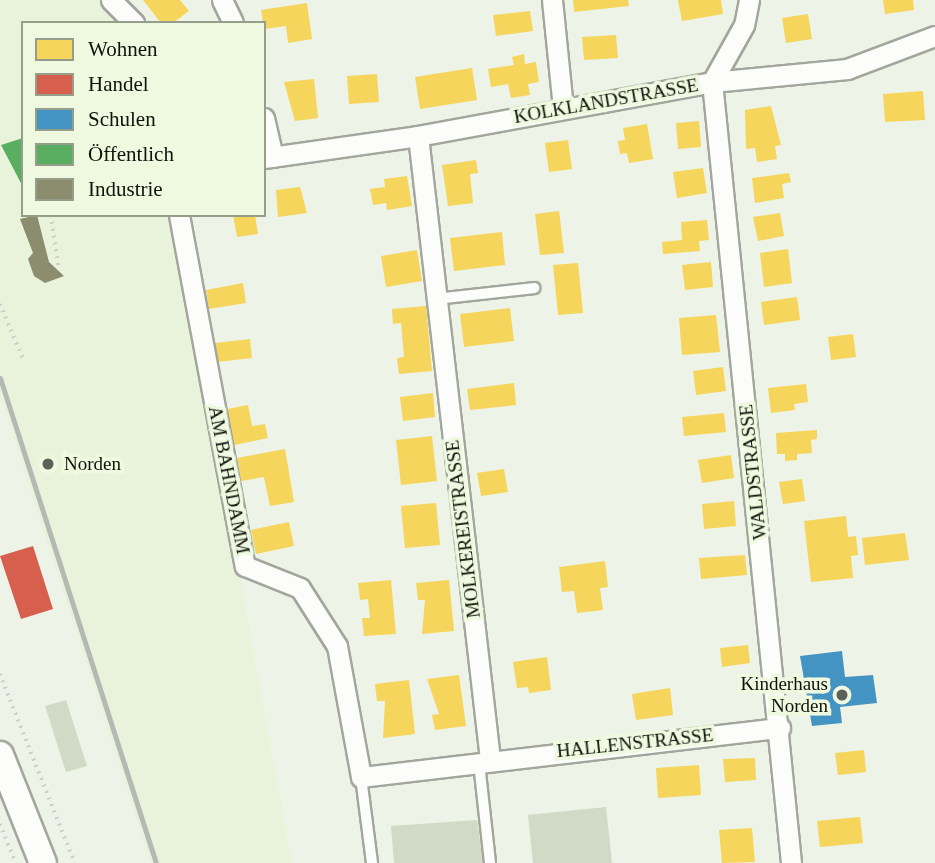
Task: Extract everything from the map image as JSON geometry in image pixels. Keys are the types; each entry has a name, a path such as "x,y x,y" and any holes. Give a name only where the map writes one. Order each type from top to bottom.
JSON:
{"main road":[{"path":"0,755 43,863"}],"street":[{"path":"111,0 132,21"},
{"path":"222,0 232,21"},
{"path":"551,0 563,108"},
{"path":"712,82 744,25 748,0"},
{"name":"KOLKLANDSTRASSE","path":"266,134 269,158 418,136 712,82 847,69 935,36"},
{"name":"WALDSTRASSE","path":"712,82 792,863"},
{"name":"MOLKEREISTRASSE","path":"418,136 484,760"},
{"name":"AM BAHNDAMM","path":"179,217 245,566 300,588 337,646 361,777"},
{"name":"HALLENSTRASSE","path":"484,760 780,728"},
{"path":"361,777 484,760"}],"lane":[{"path":"436,299 534,288"},
{"path":"484,760 490,863"},
{"path":"361,777 372,863"}],"path":[{"path":"51,217 59,270"},
{"path":"0,304 23,358"},
{"path":"0,674 75,863"},
{"path":"0,824 16,863"}],"shaded area":[{"path":"0,0 101,0 121,21 21,21 21,217 174,217 292,863 151,863 0,396"}],"building: Wohnen":[{"path":"143,0 180,0 189,11 176,21 159,21"},
{"path":"573,0 628,0 629,6 574,12"},
{"path":"678,0 721,0 723,14 682,21"},
{"path":"883,0 913,0 914,10 885,14"},
{"path":"307,3 312,39 288,43 286,26 266,29 261,10"},
{"path":"530,11 533,31 496,36 493,15"},
{"path":"808,14 812,39 786,43 782,18"},
{"path":"616,35 618,58 584,60 582,37"},
{"path":"524,54 525,64 536,62 539,82 528,84 530,95 511,98 508,84 491,87 488,69 514,65 512,57"},
{"path":"472,68 477,100 420,109 415,77"},
{"path":"377,74 379,102 349,104 347,76"},
{"path":"314,79 318,118 295,121 284,82"},
{"path":"923,91 925,120 885,122 883,94"},
{"path":"771,106 781,145 775,146 777,159 757,162 755,148 746,149 745,110"},
{"path":"699,121 701,147 678,149 676,123"},
{"path":"647,124 653,159 629,163 627,153 620,154 618,141 625,140 623,128"},
{"path":"568,140 572,169 549,172 545,143"},
{"path":"476,160 478,173 470,174 473,203 448,206 442,165"},
{"path":"703,168 707,193 677,198 673,172"},
{"path":"789,173 791,182 782,184 784,198 755,203 752,178"},
{"path":"407,176 412,206 387,210 386,203 373,205 370,189 385,187 384,179"},
{"path":"300,187 307,213 278,217 276,190"},
{"path":"559,211 564,253 540,255 535,214"},
{"path":"780,213 784,236 758,241 753,217"},
{"path":"233,217 255,217 258,234 237,237"},
{"path":"707,220 709,240 699,241 700,251 663,254 662,242 682,240 681,222"},
{"path":"502,232 505,265 454,271 450,238"},
{"path":"788,249 792,283 764,287 760,253"},
{"path":"417,250 422,281 386,287 381,256"},
{"path":"711,262 713,287 685,290 682,265"},
{"path":"578,263 583,313 558,315 553,265"},
{"path":"243,283 246,303 209,309 206,290"},
{"path":"797,297 800,320 764,325 761,302"},
{"path":"426,306 432,371 399,374 397,358 404,357 401,323 393,324 392,309"},
{"path":"510,308 514,341 464,347 460,314"},
{"path":"716,315 720,352 682,355 679,318"},
{"path":"853,334 856,357 831,360 828,337"},
{"path":"250,339 252,358 217,362 215,343"},
{"path":"723,367 726,391 696,395 693,371"},
{"path":"514,383 516,405 470,410 467,389"},
{"path":"806,384 808,402 794,404 795,410 771,413 768,388"},
{"path":"433,393 435,417 403,421 400,397"},
{"path":"248,405 252,426 265,424 268,438 234,445 227,409"},
{"path":"724,413 726,432 684,436 682,417"},
{"path":"817,430 817,439 811,440 812,453 797,454 797,460 785,461 785,454 777,454 776,433"},
{"path":"432,436 437,481 401,485 396,440"},
{"path":"285,449 294,502 270,506 264,477 241,481 237,458"},
{"path":"731,455 734,478 702,483 698,460"},
{"path":"504,469 508,492 481,496 477,473"},
{"path":"802,479 805,501 783,504 779,482"},
{"path":"734,501 736,526 704,529 702,504"},
{"path":"436,503 440,545 405,548 401,506"},
{"path":"846,516 848,537 856,536 858,555 851,556 853,578 811,582 804,521"},
{"path":"289,522 294,546 256,554 251,530"},
{"path":"905,533 909,560 865,565 862,538"},
{"path":"745,555 747,575 701,579 699,558"},
{"path":"605,561 608,587 600,588 603,610 577,613 574,591 562,592 559,567"},
{"path":"391,580 396,634 364,636 362,618 370,618 368,599 360,600 358,583"},
{"path":"449,580 454,631 422,634 425,600 418,600 416,583"},
{"path":"748,645 750,663 722,667 720,648"},
{"path":"547,657 551,690 529,693 528,687 517,688 513,662"},
{"path":"459,675 466,726 435,730 432,715 439,714 427,679"},
{"path":"409,680 415,734 383,738 385,701 377,701 375,684"},
{"path":"670,688 673,715 636,720 632,694"},
{"path":"864,750 866,772 838,775 835,753"},
{"path":"755,758 756,780 725,782 723,759"},
{"path":"699,765 701,795 658,798 656,768"},
{"path":"860,817 863,843 820,847 817,821"},
{"path":"752,828 755,862 722,863 719,830"}],"building: Handel":[{"path":"33,546 53,609 21,619 0,556"}],"building: Schulen":[{"name":"Kinderhaus Norden","path":"842,651 845,677 873,675 877,703 840,707 842,723 812,726 800,656"}],"building: Öffentlich":[{"path":"21,139 21,183 1,145"}],"building: Industrie":[{"path":"38,217 49,262 64,276 45,283 34,276 28,259 33,253 20,219"}],"building: Sonstige":[{"path":"66,700 87,766 66,772 45,706"},
{"path":"606,807 612,863 533,863 528,815"},
{"path":"477,820 483,863 394,863 391,826"}],"railway":[{"path":"0,378 156,863"}],"place":[{"name":"Norden","path":"48,464"},
{"name":"Kinderhaus Norden","path":"842,695"}]}
